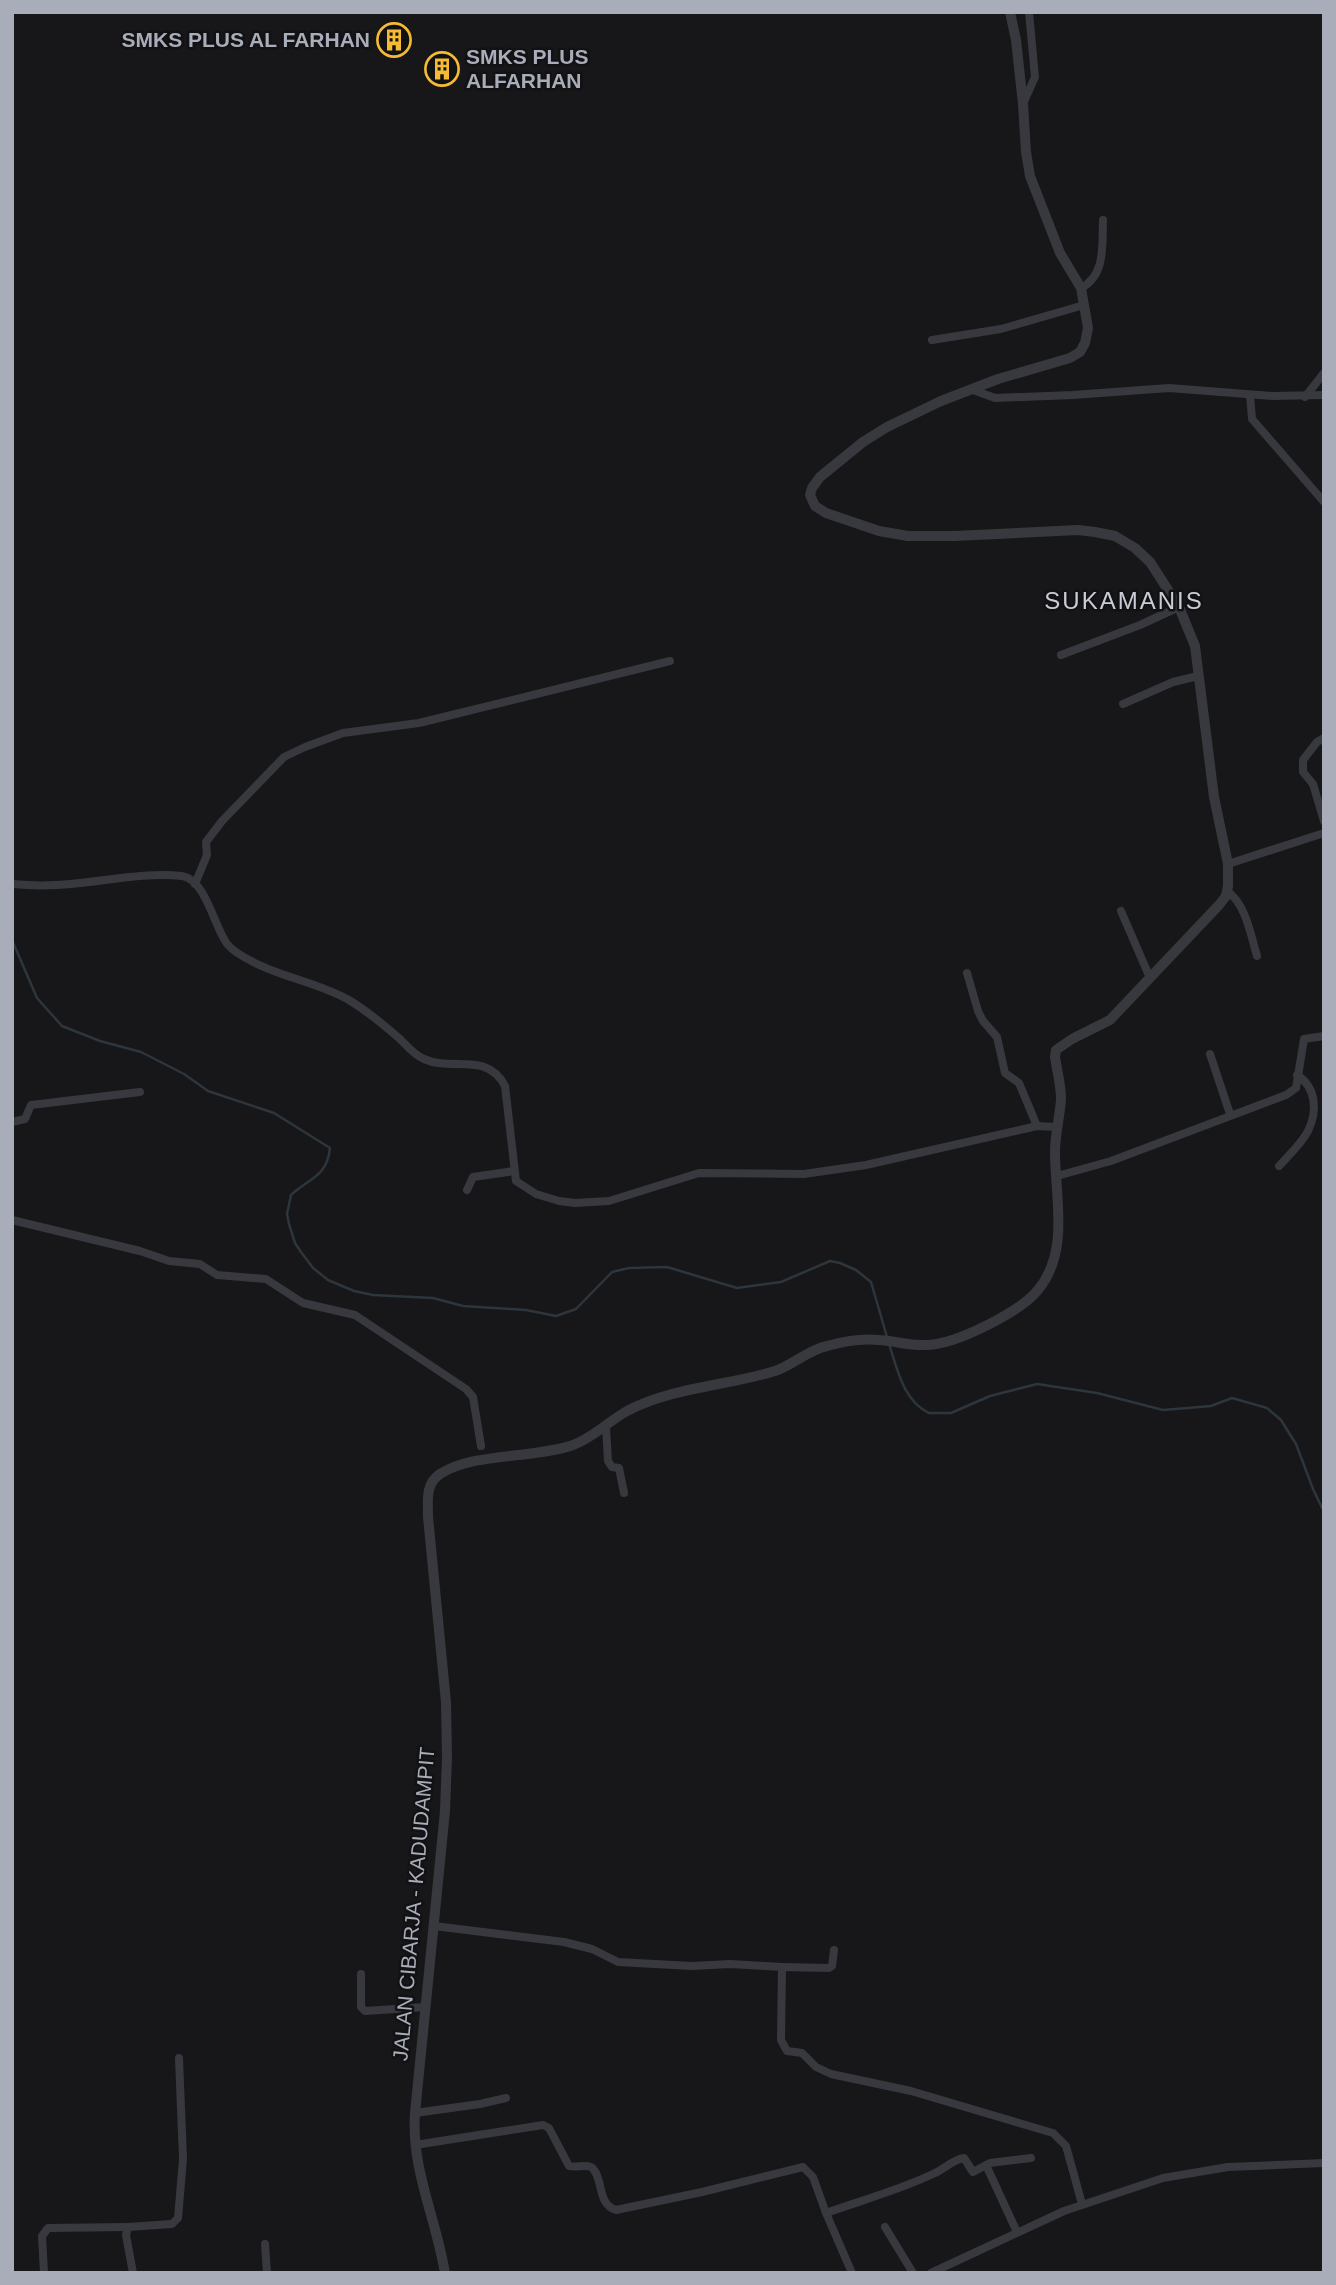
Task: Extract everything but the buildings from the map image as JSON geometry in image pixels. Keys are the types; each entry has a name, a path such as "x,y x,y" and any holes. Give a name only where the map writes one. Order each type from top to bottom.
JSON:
{"street":[{"path":"1010,12 1016,40 1030,176 1060,253 1082,288 1088,328 1085,343 1080,352 1070,358 999,379 941,401 898,422 863,442 820,477 810,495 815,506 825,513 849,522 908,536 1078,530 1115,536 1135,548 1150,562 1179,607 1195,646 1214,797 1228,864 1227,891 1237,902 1257,956"},
{"path":"1023,104 1035,77 1029,12"},
{"path":"1082,288 1097,276 1101,261 1103,220"},
{"path":"932,340 1000,329 1084,305"},
{"path":"1305,397 1324,373"},
{"path":"973,390 995,398 1073,396 1169,388 1250,395 1324,395"},
{"path":"1250,395 1252,419 1258,429 1324,502"},
{"path":"1061,655 1179,607"},
{"path":"195,884 207,855 206,842 222,821 284,757 343,733 419,723 670,661"},
{"path":"1123,704 1173,682 1198,676"},
{"path":"1324,738 1303,760 1303,772 1313,784 1324,821"},
{"path":"1228,864 1324,833"},
{"path":"12,884 71,884 183,876 195,884 228,945 237,952 255,963 324,988 350,1001 381,1023 424,1060 479,1065 499,1076 505,1086 514,1171 520,1185 547,1198 575,1203 609,1201 699,1173 804,1174 940,1150 1037,1126 1057,1127"},
{"name":"JALAN CIBARJA - KADUDAMPIT","path":"445,2273 415,2145 415,2113 445,1811 447,1758 446,1702 428,1517 431,1482 452,1467 470,1462 577,1444 627,1412 672,1394 778,1370 824,1346 868,1340 910,1345 939,1344 1001,1318 1029,1299 1038,1289 1058,1246 1057,1127 1061,1099 1056,1050 1110,1020 1219,905 1227,891"},
{"path":"1121,911 1150,978"},
{"path":"967,973 983,1021 997,1037 1005,1073 1019,1083 1037,1126"},
{"path":"1057,1176 1111,1161 1286,1095 1296,1088 1304,1039 1324,1036"},
{"path":"1210,1054 1230,1114"},
{"path":"1279,1166 1307,1133 1313,1111 1312,1091 1304,1079 1297,1075"},
{"path":"12,1122 25,1119 31,1105 140,1093"},
{"path":"467,1190 473,1177 514,1171"},
{"path":"12,1220 169,1261 200,1264 217,1275 266,1279 303,1303 355,1315 466,1389 473,1397 481,1446"},
{"path":"606,1426 608,1461 612,1467 619,1468 624,1493"},
{"path":"434,1926 565,1942 592,1949 618,1962 679,1966 730,1964 829,1968 832,1966 835,1950"},
{"path":"782,1967 781,2040 788,2051 802,2053 816,2067 831,2074 911,2091 1053,2133 1066,2146 1082,2204"},
{"path":"361,1974 361,2007 365,2011 425,2007"},
{"path":"44,2273 42,2236 48,2228 172,2224 178,2218 183,2159 179,2058"},
{"path":"415,2113 506,2098"},
{"path":"415,2145 543,2125 549,2128 569,2166 587,2166 593,2170 606,2204 616,2210 803,2167 813,2177 852,2273"},
{"path":"826,2213 914,2183 958,2158 964,2158 973,2172 986,2165 1031,2158"},
{"path":"931,2273 1082,2204 1184,2174 1228,2167 1324,2163"},
{"path":"986,2165 1017,2232"},
{"path":"128,2227 126,2235 133,2273"},
{"path":"885,2227 913,2273"},
{"path":"265,2244 267,2273"}],"waterway":[{"path":"12,940 37,998 62,1026 100,1041 141,1052 184,1074 208,1091 274,1113 330,1148 321,1171 291,1195 287,1214 295,1243 313,1268 328,1280 354,1291 373,1295 433,1298 463,1306 526,1310 556,1316 576,1309 612,1272 629,1268 667,1267 737,1288 781,1282 830,1261 856,1270 871,1282 887,1337"},
{"path":"889,1344 907,1392 920,1408 929,1413 951,1413 990,1396 1037,1384 1097,1393 1163,1410 1211,1406 1232,1398 1267,1408 1281,1420 1296,1444 1324,1512"}],"place":[{"name":"SMKS PLUS AL FARHAN","path":"394,40"},
{"name":"SMKS PLUS ALFARHAN","path":"442,69"}],"district":[{"name":"SUKAMANIS","path":"1124,601"}]}
